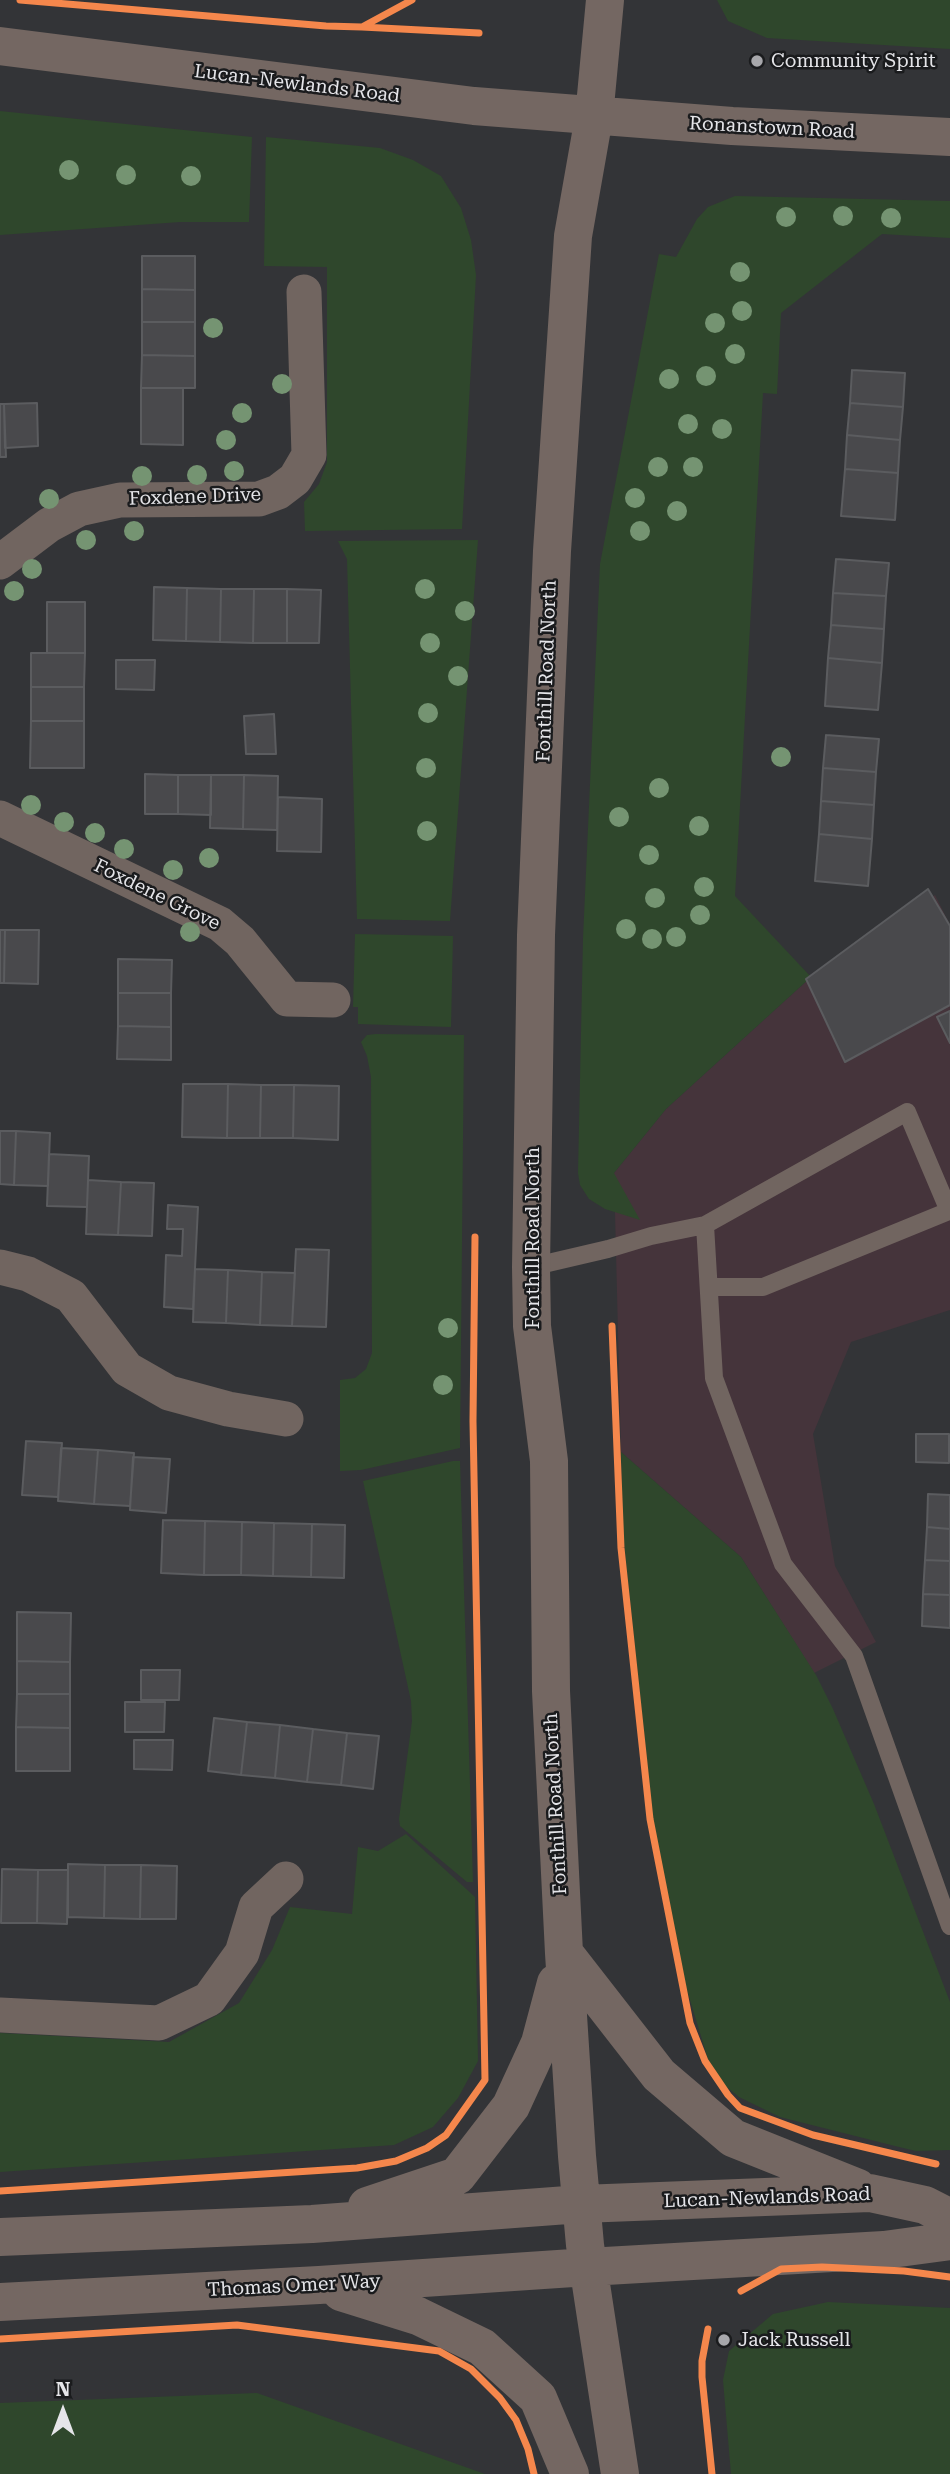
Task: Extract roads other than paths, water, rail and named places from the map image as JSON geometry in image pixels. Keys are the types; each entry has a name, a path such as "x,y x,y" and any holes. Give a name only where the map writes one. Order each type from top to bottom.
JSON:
{"main road":[{"name":"Fonthill Road North","path":"605,0 594,117 573,236 552,551 536,935 531,1267 532,1326 549,1461 551,1691 564,1953 581,2204 620,2474"},
{"name":"Lucan-Newlands Road","path":"0,46 474,106 594,117"},
{"name":"Ronanstown Road","path":"594,117 950,137"},
{"path":"564,1953 659,2075 733,2138 870,2193"},
{"path":"312,2224 457,2176 511,2106 540,2043 564,1953"},
{"name":"Lucan-Newlands Road","path":"581,2204 870,2193 925,2205 950,2218"},
{"path":"0,2236 312,2224 581,2204"},
{"path":"588,2267 884,2250 950,2241"},
{"name":"Thomas Omer Way","path":"0,2302 588,2267"},
{"path":"319,2285 418,2316 482,2347 537,2398 570,2474"}],"street":[{"name":"Foxdene Drive","path":"0,562 49,525 79,509 120,500 258,499 278,492 295,479 309,455 304,292"},
{"name":"Foxdene Grove","path":"0,818 220,923 240,941 287,999 333,999"},
{"path":"0,1267 28,1274 71,1296 127,1369 169,1393 228,1409 286,1419"},
{"path":"0,2015 159,2023 209,1999 242,1953 256,1907 286,1879"}],"lane":[{"path":"531,1267 705,1225 906,1112 949,1212 763,1287 709,1287"},
{"path":"705,1225 714,1378 783,1564 854,1656 950,1926"}],"place":[{"name":"Community Spirit","path":"757,61"},
{"name":"Jack Russell","path":"724,2340"}]}
